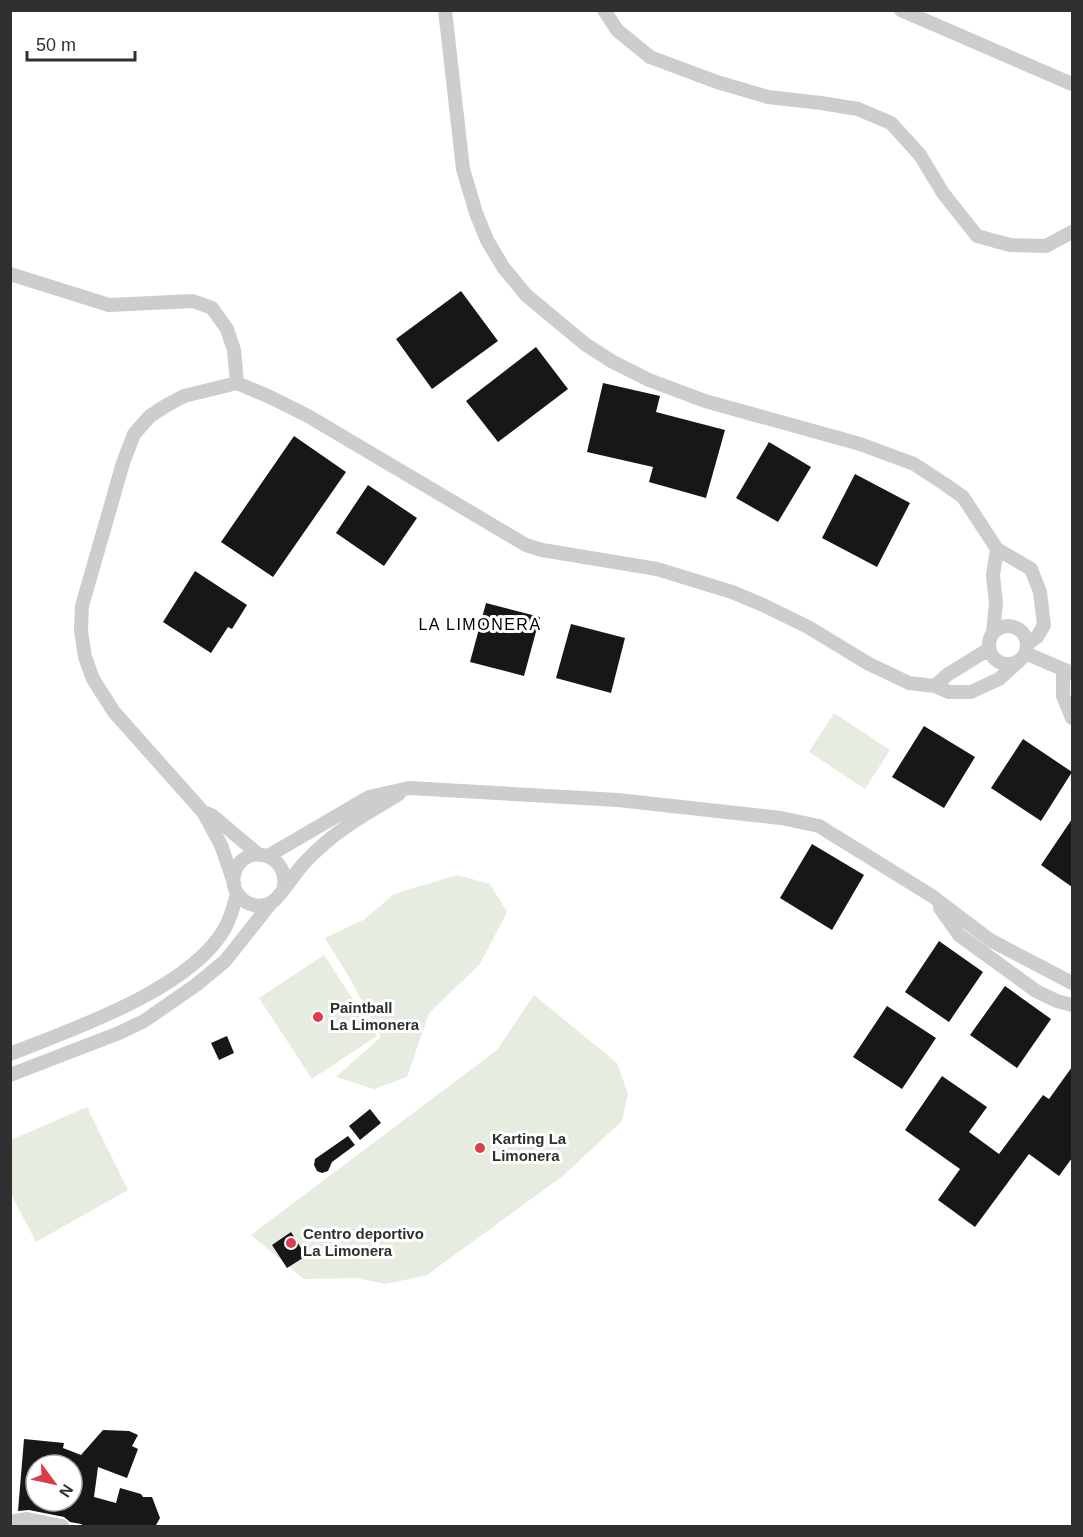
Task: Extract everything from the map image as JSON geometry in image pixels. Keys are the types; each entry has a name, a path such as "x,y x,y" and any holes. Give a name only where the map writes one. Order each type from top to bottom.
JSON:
{"street":[{"path":"272,902 256,906 249,904 235,888 220,845 203,812 114,712 99,690 85,657 81,631 82,606 123,463 134,434 150,416 184,396 237,383 308,416 526,545 542,550 657,570 732,592 808,627 869,664 909,683 935,686 949,692 971,692 999,680 1024,653 1044,625 1040,592 1031,568 997,549 963,497 914,464 831,435 705,401 658,384 613,362 585,344 526,295 503,267 487,240 466,180 451,77 445,10"},
{"path":"604,10 617,30 650,57 717,82 768,97 858,110 891,123 920,155 943,193 977,236 1010,245 1047,246 1072,232"},
{"path":"901,10 1072,84"},
{"path":"10,274 109,305 193,301 212,308 227,329 234,350 237,383"},
{"path":"997,549 993,575 996,603 989,649 991,655 1000,663 1007,664 1024,653"},
{"path":"993,633 1003,627 1014,627 1023,634 1024,653"},
{"path":"935,686 947,675 989,649"},
{"path":"1024,653 1068,671 1063,696 1072,718"},
{"path":"10,1075 144,1021 196,985 225,961 305,861 336,832 409,788"},
{"path":"10,1054 139,1000 205,954 231,915 235,888 234,875 243,860 263,855 369,796 409,788 618,801 798,821 819,826 932,896 990,940 1072,983"},
{"path":"203,812 213,816 263,855 275,860 284,872 284,887"},
{"path":"932,896 959,935 1035,991 1072,1005"},
{"path":"10,1522 27,1519 62,1527"}],"shaded area":[{"path":"834,713 890,750 865,789 809,752"},
{"path":"457,875 490,884 507,912 480,964 429,1013 407,1077 374,1089 336,1077 381,1037 352,982 325,938 365,919 394,894"},
{"name":"Paintball La Limonera","path":"324,955 377,1036 312,1079 259,998"},
{"name":"Karting La Limonera","path":"534,995 617,1063 628,1094 622,1121 564,1175 427,1275 386,1284 356,1278 304,1279 251,1235 497,1050"},
{"path":"87,1107 128,1190 36,1242 11,1194 11,1140"}],"building":[{"path":"461,291 498,341 432,389 396,339"},
{"path":"536,347 568,389 498,442 466,401"},
{"path":"603,383 660,396 656,412 725,430 706,498 649,482 653,467 587,452"},
{"path":"294,436 346,472 273,577 221,542"},
{"path":"769,442 811,467 778,522 736,498"},
{"path":"855,474 910,503 877,567 822,538"},
{"path":"368,485 417,518 384,566 336,533"},
{"path":"195,571 247,605 232,629 228,627 211,653 163,622"},
{"path":"486,603 540,617 524,676 470,662"},
{"path":"571,624 625,638 611,693 556,678"},
{"path":"924,726 975,757 944,808 892,777"},
{"path":"1023,739 1072,772 1041,821 991,788"},
{"path":"1072,819 1072,887 1041,865"},
{"path":"812,844 864,875 832,930 780,898"},
{"path":"939,941 983,972 949,1022 905,992"},
{"path":"1005,986 1051,1019 1017,1068 970,1035"},
{"path":"887,1006 936,1038 902,1089 853,1057"},
{"path":"227,1036 234,1053 219,1060 211,1043"},
{"path":"1072,1067 1072,1158 1059,1176 1029,1154 975,1227 938,1200 960,1169 905,1130 942,1076 987,1107 969,1132 999,1154 1043,1095 1049,1099"},
{"path":"370,1109 381,1123 360,1140 349,1126"},
{"path":"348,1136 355,1145 332,1162 328,1171 322,1173 317,1171 314,1165 315,1159"},
{"path":"291,1232 306,1256 287,1268 272,1245"},
{"path":"103,1430 129,1431 138,1435 132,1446 138,1449 127,1478 98,1467 94,1497 116,1503 120,1488 141,1494 143,1497 152,1497 160,1518 155,1527 85,1527 70,1522 64,1517 44,1513 84,1513 83,1453"},
{"path":"24,1439 64,1443 63,1448 76,1453 24,1453 24,1510 18,1511"}],"place":[{"name":"Paintball La Limonera","path":"318,1017"},
{"name":"Karting La Limonera","path":"480,1148"},
{"name":"Centro deportivo La Limonera","path":"291,1243"}],"district":[{"name":"LA LIMONERA","path":"480,624"}]}
